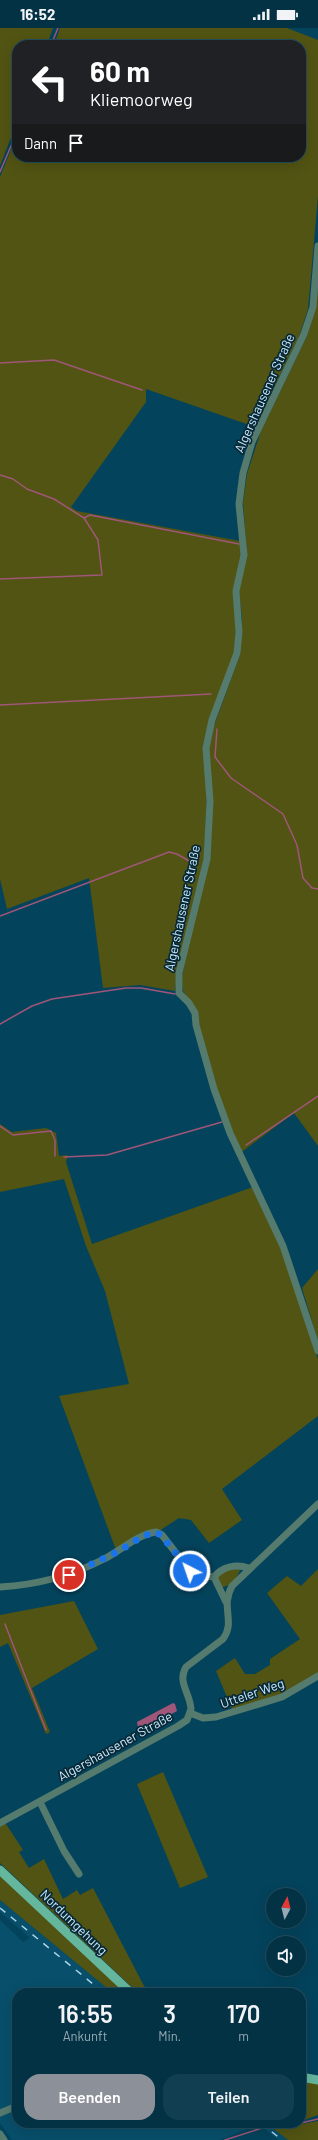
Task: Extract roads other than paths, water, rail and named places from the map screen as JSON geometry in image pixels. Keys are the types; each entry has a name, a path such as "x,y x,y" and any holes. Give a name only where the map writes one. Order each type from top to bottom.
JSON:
{"main road":[{"name":"Nordumgehung","path":"0,1870 126,1988"},
{"path":"306,2078 318,2080"}],"street":[{"name":"Algershausener Straße","path":"318,246 313,307 304,334 252,442 243,473 239,504 244,555 236,590 239,632 237,654 212,720 206,748 210,802 207,859 179,973 179,993 189,1003 195,1013 196,1025 210,1075 230,1132 282,1246 318,1351"},
{"path":"226,1602 232,1586 249,1568 318,1504"},
{"path":"0,1587 69,1575 113,1554 143,1536 156,1532 162,1536 190,1571 196,1574 214,1577 226,1568 236,1566 249,1568"},
{"path":"214,1577 226,1602"},
{"name":"Algershausener Straße","path":"0,1823 178,1726 186,1720 190,1713 191,1703 183,1682 183,1673 186,1667 224,1640 227,1635 229,1623 226,1602"},
{"name":"Utteler Weg","path":"190,1713 203,1718 222,1716 282,1697 318,1676"},
{"path":"40,1802 64,1851 79,1874"},
{"path":"0,2114 12,2108"},
{"path":"0,2134 4,2140"}],"waterway":[{"path":"53,40 58,28"},
{"path":"0,172 12,144"},
{"path":"0,363 54,360 142,390"},
{"path":"0,475 13,479 27,489 54,499 84,518 98,540 102,575 0,579"},
{"path":"84,518 90,515 239,544"},
{"path":"0,705 211,694"},
{"path":"217,729 215,757 231,778 283,814 297,845 303,878 312,888 318,889"},
{"path":"0,916 169,852 177,854 196,865"},
{"path":"0,1024 32,1006 52,999 126,988 141,988 175,994"},
{"path":"246,1145 318,1096"},
{"path":"64,1157 107,1155 222,1122"},
{"path":"0,1126 13,1135 51,1131 55,1140 55,1156"},
{"path":"5,1624 46,1730"},
{"path":"306,2122 318,2119"},
{"path":"225,2140 262,2128"}],"railway":[{"path":"0,1908 98,1988"},
{"path":"267,2128 282,2140"}]}
